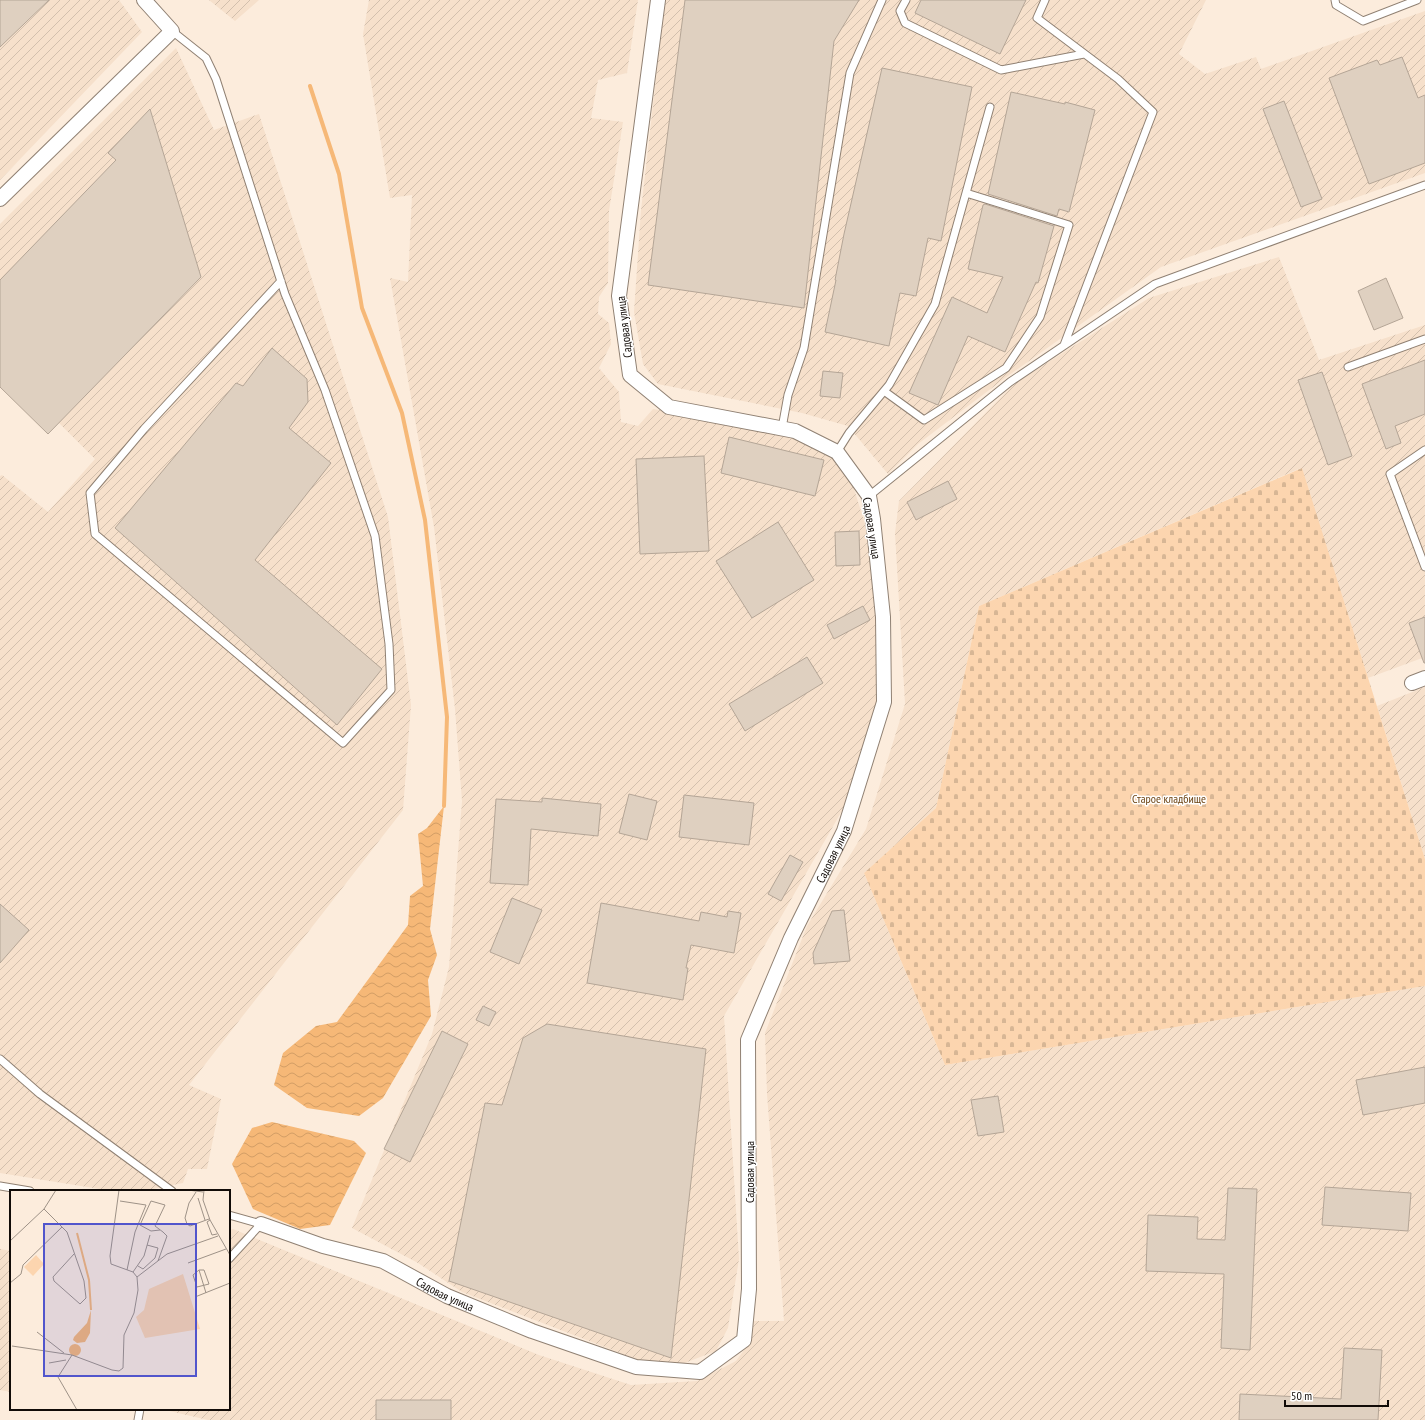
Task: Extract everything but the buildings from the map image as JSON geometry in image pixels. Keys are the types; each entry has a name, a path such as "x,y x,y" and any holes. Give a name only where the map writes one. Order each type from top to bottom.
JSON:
{"street":[{"path":"0,199 172,31 144,0"},
{"name":"Садовая улица","path":"260,1224 323,1246 383,1261 447,1296 532,1331 636,1367 700,1372 744,1340 749,1289 748,1040 791,938 844,831 884,702 883,617 869,496 837,452 795,431 669,407 630,375 619,296 658,0"},
{"path":"1412,683 1425,678"}],"lane":[{"path":"782,428 788,395 804,348 850,73 882,0"},
{"path":"906,0 900,12 905,23 1001,70 1084,54"},
{"path":"1045,0 1037,18 1118,79 1153,112 1064,345"},
{"path":"1335,0 1336,5 1363,21 1417,0"},
{"path":"172,31 206,58 216,79 281,281 324,390 375,536 389,644 391,690 343,743 95,534 90,492 144,429 281,281"},
{"path":"837,452 849,433 889,385 935,304 990,107"},
{"path":"869,496 1010,382 1155,284 1425,185"},
{"path":"884,391 924,420 1006,368 1040,318 1069,225 966,193"},
{"path":"1348,367 1425,339"},
{"path":"1425,450 1390,474 1425,567"},
{"path":"0,1059 40,1094 171,1190"},
{"path":"0,1186 24,1190"},
{"path":"230,1215 260,1224 230,1258"},
{"path":"138,1420 140,1410"}],"shaded area":[{"path":"0,0 119,0 142,32 0,180"},
{"path":"209,0 259,0 235,21"},
{"path":"369,0 638,0 627,73 598,80 591,118 623,122 609,211 608,283 599,297 598,314 609,323 611,344 599,368 619,392 621,422 638,426 653,409 818,436 845,460 865,524 876,605 876,714 843,809 724,1016 739,1259 728,1328 716,1351 682,1364 649,1364 462,1292 418,1263 352,1228 432,1034 449,967 462,801 455,709 434,527 390,278 408,282 412,195 390,198 363,34"},
{"path":"665,0 1206,0 1179,54 1205,74 1256,57 1261,69 1425,11 1425,173 1161,267 1005,378 918,444 888,474 848,426 802,413 658,384 643,364 634,312 641,210"},
{"path":"176,48 214,130 259,114 388,517 411,705 403,810 189,1085 221,1099 207,1169 188,1169 183,1183 147,1190 106,1190 0,1173 0,476 2,475 48,512 95,459 0,364 0,224"},
{"path":"1279,257 1319,360 1425,325 1425,657 1368,678 1301,468 979,606 936,808 864,873 945,1065 1425,986 1425,1420 208,1420 165,1410 230,1410 230,1230 233,1229 539,1355 631,1385 697,1381 736,1361 747,1346 752,1321 784,1321 767,1094 765,1033 807,926 866,829 905,704 895,533 899,501 1014,384 1149,298"},
{"path":"1425,687 1425,859 1377,706"},
{"path":"0,1249 10,1251 10,1392 0,1390"}],"green space":[{"name":"Старое кладбище","path":"1302,468 1425,859 1425,986 945,1065 864,873 936,808 979,606"}],"water":[{"path":"444,806 430,929 437,955 428,980 431,1016 383,1098 359,1116 307,1108 274,1085 283,1053 316,1026 337,1022 408,925 410,896 423,886 418,834 427,828"},
{"path":"272,1122 354,1141 366,1153 330,1225 300,1229 253,1209 232,1164 252,1128"}],"waterway":[{"path":"310,86 339,174 362,308 402,413 425,520 447,717 444,806"}]}
